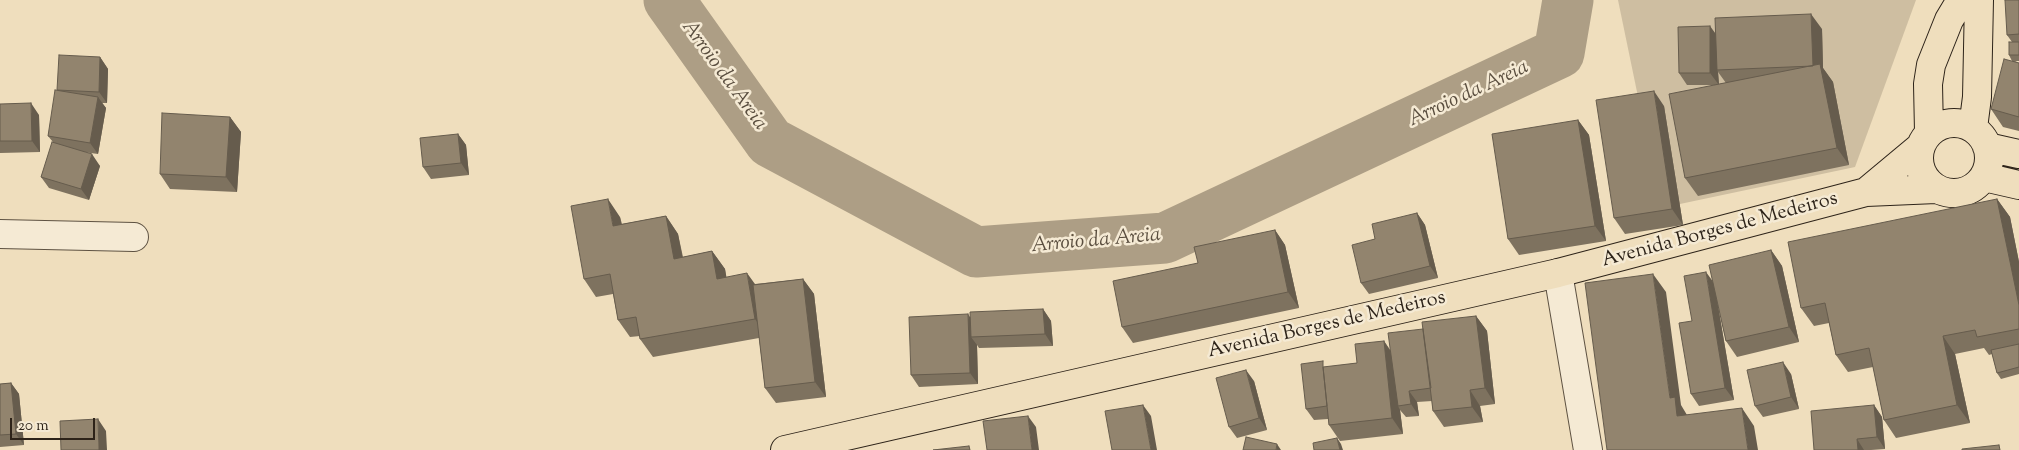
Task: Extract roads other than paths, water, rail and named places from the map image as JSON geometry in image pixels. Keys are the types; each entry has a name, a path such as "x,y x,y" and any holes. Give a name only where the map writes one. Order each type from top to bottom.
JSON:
{"main road":[{"path":"1936,189 1920,171 1918,159 1924,140 1931,66 1948,20 1960,0"},
{"path":"1866,192 1936,189 1948,193 1962,193 1974,187 1984,177 1989,157 1980,137 1977,97 1979,0"},
{"path":"1866,192 1941,125 1951,122 1962,124 1980,137 2019,154"},
{"path":"1984,177 2019,185"},
{"name":"Avenida Borges de Medeiros","path":"785,450 1558,273 1866,192"}],"street":[{"path":"0,234 134,237"},
{"path":"1558,273 1588,450"}],"waterway":[{"name":"Arroio da Areia","path":"669,0 770,142 976,252 1165,238 1559,53 1568,0"}]}
